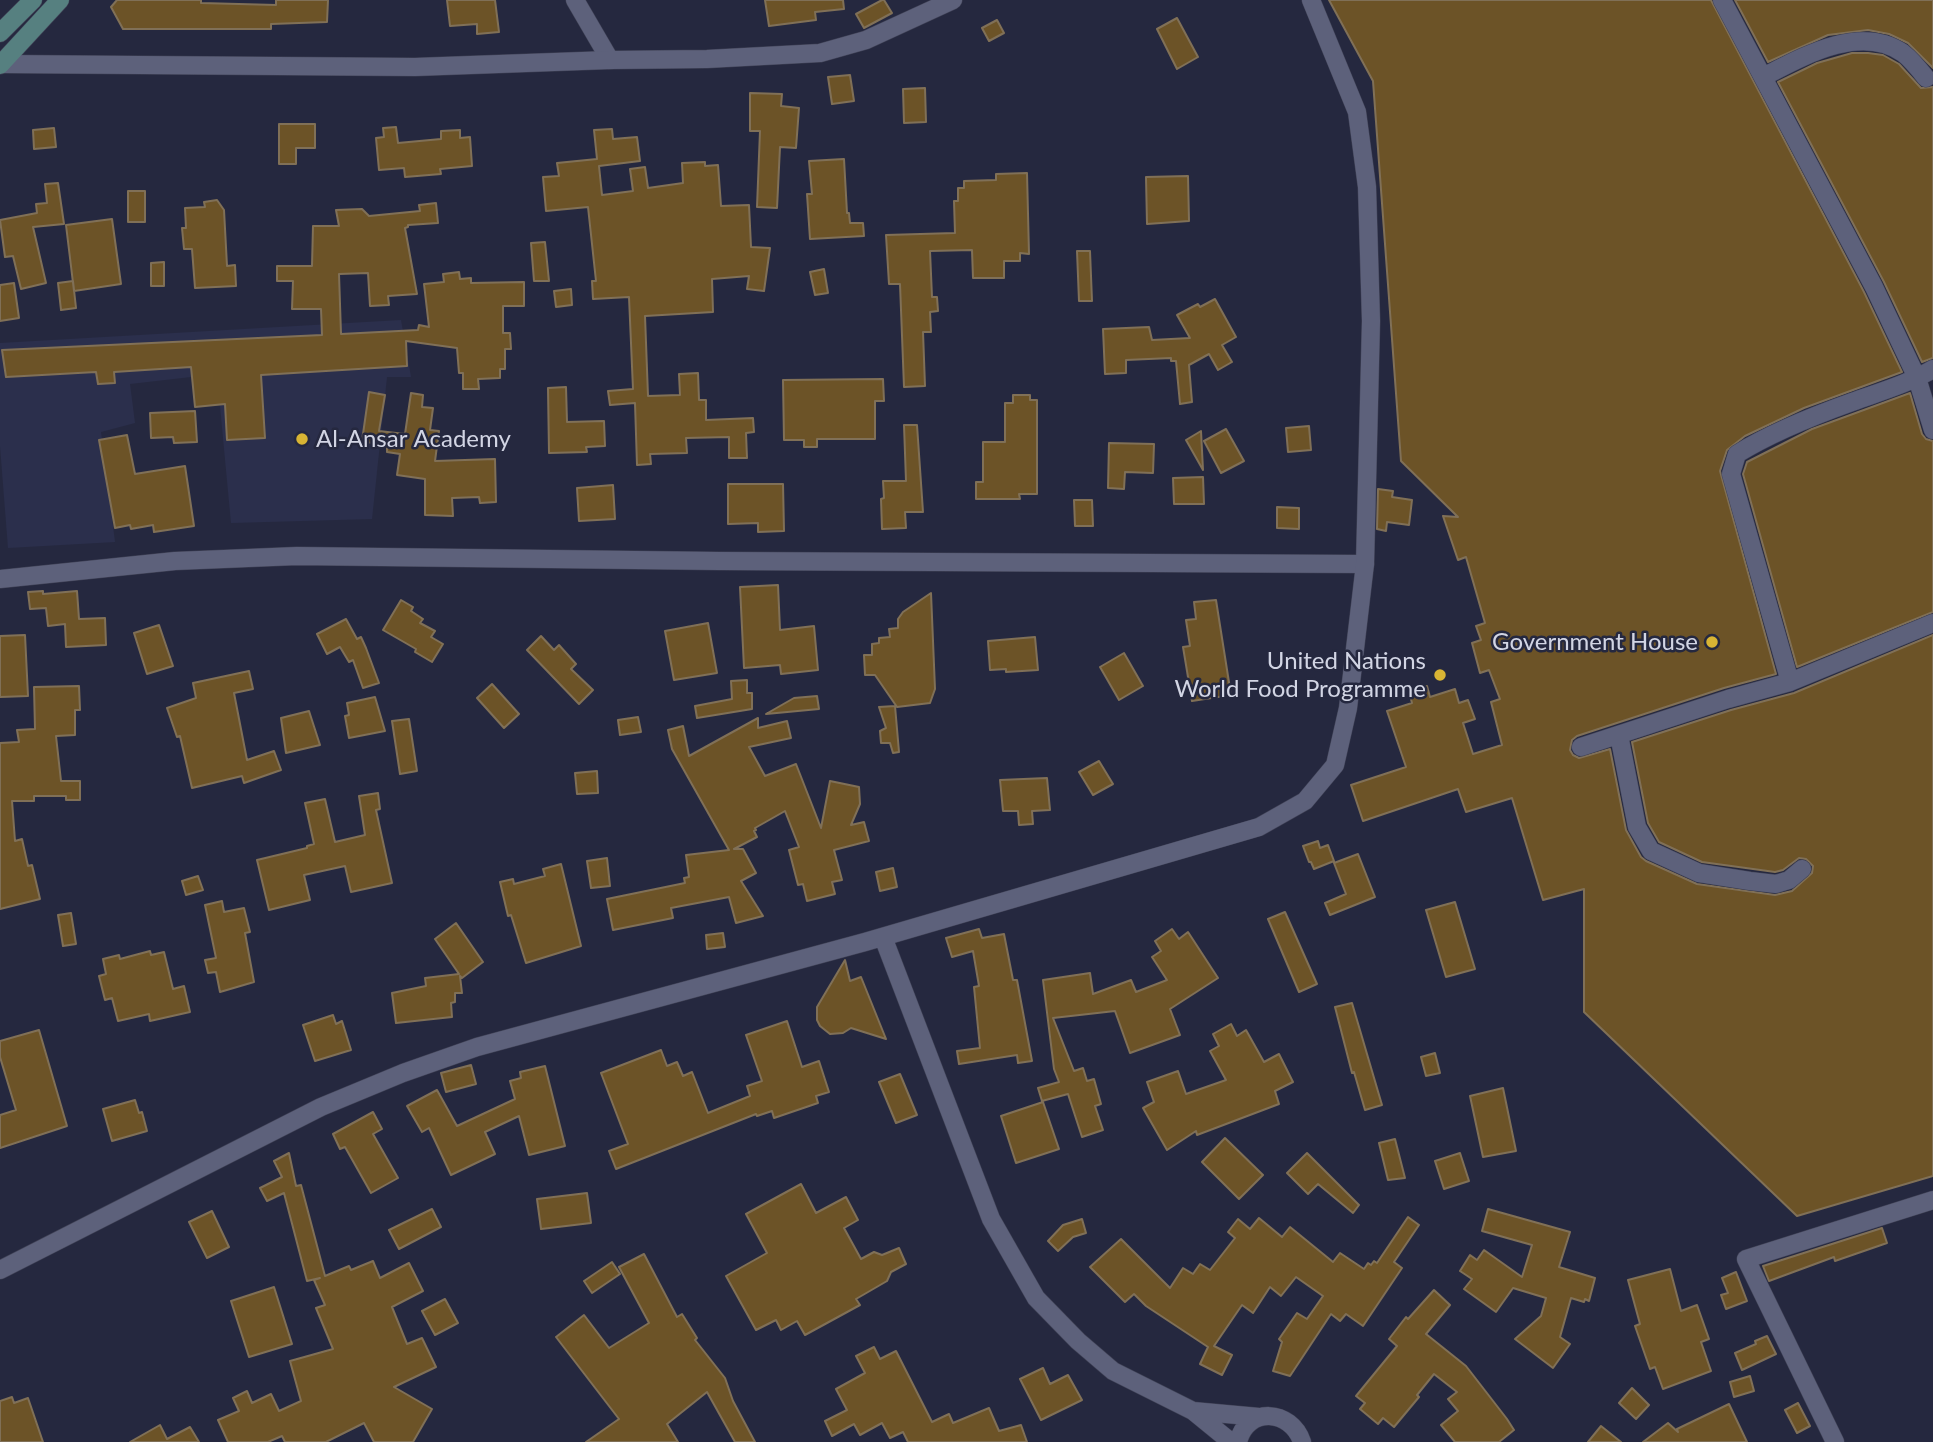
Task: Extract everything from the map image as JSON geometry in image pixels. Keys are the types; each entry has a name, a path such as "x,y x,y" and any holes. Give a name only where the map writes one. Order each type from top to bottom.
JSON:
{"main road":[{"path":"0,33 33,0"},
{"path":"1,65 60,0"}],"street":[{"path":"575,0 610,60"},
{"path":"1,65 415,67 820,53 866,40 953,0"},
{"path":"0,1270 321,1107 403,1073 477,1047 883,937 1259,827 1305,801 1335,765 1348,708 1365,564 1371,321 1367,187 1357,112 1311,0"},
{"path":"1722,0 1874,287 1917,378 1933,430"},
{"path":"1763,77 1824,48 1848,42 1889,46 1911,60 1926,78"},
{"path":"1790,682 1731,474 1737,454 1756,442 1848,403 1917,378 1933,369"},
{"path":"0,579 176,561 297,556 1365,564"},
{"path":"1581,747 1728,699 1790,682 1933,623"},
{"path":"1619,735 1637,827 1651,851 1699,873 1750,881 1776,884 1789,880 1802,869"},
{"path":"883,937 991,1219 1037,1298 1078,1341 1113,1371 1193,1412 1231,1442"},
{"path":"1835,1442 1746,1259 1933,1200"},
{"path":"1193,1412 1277,1416 1293,1424 1303,1441"},
{"path":"1238,1442 1248,1423 1259,1417"}],"shaded area":[{"name":"Al-Ansar Academy","path":"401,320 411,377 387,377 372,519 231,523 217,374 130,384 135,423 101,432 115,542 8,548 0,446 0,343"}],"building":[{"path":"117,0 201,0 201,3 276,5 276,0 328,0 327,22 271,24 271,29 123,29 111,7"},
{"path":"447,0 495,0 499,32 477,34 477,24 450,26"},
{"path":"765,0 843,0 844,9 815,12 816,20 769,26"},
{"path":"882,0 892,13 864,28 856,14"},
{"name":"Government House","path":"1329,0 1711,0 1864,292 1902,372 1804,408 1745,436 1727,450 1720,471 1776,674 1724,688 1577,736 1572,740 1570,750 1579,758 1610,749 1626,830 1646,861 1697,884 1775,895 1792,891 1812,873 1813,866 1806,859 1799,858 1783,870 1775,872 1702,862 1659,842 1648,823 1632,742 1794,693 1933,635 1933,1176 1797,1216 1584,1012 1584,889 1543,900 1512,798 1466,812 1458,789 1363,821 1351,785 1406,767 1387,711 1412,703 1409,692 1427,686 1430,697 1455,689 1459,703 1468,700 1475,719 1463,723 1473,754 1502,745 1491,702 1500,699 1489,670 1480,673 1472,643 1481,640 1476,626 1485,623 1466,557 1458,560 1443,516 1458,517 1401,461 1373,81"},
{"path":"1735,0 1933,0 1933,68 1908,43 1889,34 1868,30 1828,35 1768,62"},
{"path":"1177,18 1198,57 1177,69 1157,29"},
{"path":"997,20 1004,33 989,41 982,28"},
{"path":"1852,53 1883,55 1899,64 1921,88 1933,87 1933,358 1922,362 1884,282 1778,82 1817,63"},
{"path":"850,75 854,101 832,104 828,77"},
{"path":"925,88 926,122 904,123 903,89"},
{"path":"750,93 782,94 781,106 799,108 796,148 780,147 777,208 757,207 760,131 750,131"},
{"path":"279,124 315,124 315,148 296,148 296,164 279,164"},
{"path":"396,127 398,143 441,139 441,131 460,130 460,138 470,137 472,166 440,169 441,174 405,177 404,168 379,170 376,138 384,137 383,128"},
{"path":"54,128 56,147 34,149 33,130"},
{"path":"612,129 613,139 637,137 640,161 599,166 602,195 633,191 630,169 645,167 648,188 683,183 682,163 705,162 705,166 718,165 721,206 749,205 751,247 770,248 764,291 747,289 749,276 712,279 713,312 645,316 648,396 680,395 679,374 698,373 699,400 706,400 706,420 753,418 754,432 746,433 747,458 729,458 729,437 686,438 687,453 650,454 651,464 637,465 635,403 610,405 608,391 633,389 629,297 593,299 592,281 596,281 588,207 546,211 543,177 559,176 557,163 597,159 594,130"},
{"path":"844,159 847,213 850,223 863,223 864,236 810,239 807,194 812,194 809,161"},
{"path":"1027,173 1029,254 1020,253 1020,261 1004,261 1004,278 973,278 972,250 930,251 932,297 937,297 938,311 930,312 931,332 923,332 925,386 904,387 900,284 889,284 886,235 955,233 954,201 958,201 958,188 964,188 964,181 996,180 996,174"},
{"path":"1188,176 1189,221 1147,224 1146,177"},
{"path":"58,183 64,224 33,227 46,283 21,289 13,256 5,257 0,220 37,213 36,204 47,203 45,184"},
{"path":"128,191 145,191 145,222 128,222"},
{"path":"217,200 224,210 227,266 235,265 236,286 195,288 192,249 184,249 182,228 186,228 185,208 205,207 204,202"},
{"path":"436,203 438,223 408,225 405,228 417,294 388,296 389,305 370,306 368,273 339,274 341,334 418,330 419,325 429,327 424,284 444,282 443,274 459,272 460,279 471,278 471,283 524,282 524,306 503,306 503,333 510,333 511,349 505,349 505,369 500,369 500,378 478,379 479,389 463,389 463,373 459,373 457,348 406,341 407,366 261,375 265,438 227,440 225,404 195,407 191,367 114,372 115,383 98,384 96,372 6,377 2,350 322,335 321,309 292,309 293,281 277,281 277,266 312,266 313,226 339,226 336,210 362,209 369,216 420,211 419,205"},
{"path":"112,219 121,284 74,291 66,225"},
{"path":"545,242 549,281 534,281 531,243"},
{"path":"1077,251 1090,251 1092,301 1079,301"},
{"path":"164,262 164,286 151,286 151,263"},
{"path":"824,269 828,293 815,295 810,272"},
{"path":"73,281 76,308 61,310 58,283"},
{"path":"14,283 19,318 0,321 0,285"},
{"path":"571,289 572,305 556,307 554,291"},
{"path":"1215,299 1236,337 1222,345 1232,362 1218,370 1209,354 1189,365 1192,402 1180,404 1176,361 1171,361 1171,358 1126,360 1126,373 1105,374 1103,329 1149,327 1152,340 1190,338 1177,315"},
{"path":"883,379 884,401 875,401 875,439 817,439 817,447 804,447 804,440 784,440 783,380"},
{"path":"566,387 567,422 604,421 605,446 586,447 587,452 549,453 548,388"},
{"path":"369,392 385,395 379,431 405,434 411,393 423,395 422,407 433,408 430,430 439,431 435,461 495,459 496,502 480,503 479,497 452,498 453,516 425,515 425,479 397,475 400,454 387,452 387,446 362,441"},
{"path":"1910,393 1922,434 1933,441 1933,612 1797,667 1743,474 1747,462 1812,429"},
{"path":"1013,395 1030,395 1030,400 1037,400 1037,494 1019,494 1020,499 976,499 976,482 983,482 983,442 1005,442 1005,403 1013,403"},
{"path":"195,411 197,442 174,443 173,437 151,438 150,413"},
{"path":"904,425 917,425 923,512 905,512 906,528 882,529 883,481 906,481"},
{"path":"1309,426 1311,450 1288,452 1286,428"},
{"path":"1226,429 1244,461 1221,473 1204,441"},
{"path":"1201,431 1203,470 1186,440"},
{"path":"127,435 135,474 185,466 194,526 154,532 153,525 131,529 130,525 115,528 99,440"},
{"path":"1109,443 1154,444 1153,473 1125,472 1124,489 1108,488"},
{"path":"1203,477 1204,504 1174,504 1173,478"},
{"path":"728,484 783,484 784,531 758,532 758,523 728,524"},
{"path":"613,485 615,519 579,521 577,488"},
{"path":"1378,489 1393,491 1392,497 1412,500 1409,525 1387,522 1386,531 1377,529"},
{"path":"1074,500 1092,500 1093,526 1075,526"},
{"path":"1277,507 1299,508 1299,529 1277,528"},
{"path":"778,585 780,630 814,626 818,670 781,674 780,665 744,668 740,587"},
{"path":"43,591 43,594 77,591 79,619 105,618 106,645 66,647 65,624 48,626 46,608 30,609 28,592"},
{"path":"931,593 935,689 930,703 897,707 875,675 865,675 864,655 872,655 872,644 879,643 879,638 890,637 889,629 898,628 898,619 903,612"},
{"path":"401,600 413,607 411,611 423,619 420,623 435,631 431,637 443,644 432,662 415,652 416,649 383,630"},
{"path":"1216,600 1231,695 1192,701 1183,647 1190,646 1186,620 1196,619 1194,602"},
{"path":"346,619 357,639 361,637 379,683 363,688 353,660 349,662 340,647 327,654 317,634"},
{"path":"708,623 717,673 674,680 665,631"},
{"path":"159,625 173,666 147,674 134,633"},
{"path":"25,635 28,696 0,697 0,636"},
{"path":"541,636 554,650 559,645 576,664 571,669 593,690 579,704 527,650"},
{"path":"1035,637 1038,670 990,670 988,641"},
{"path":"1124,653 1143,686 1119,700 1100,667"},
{"path":"249,671 253,689 234,693 247,760 274,751 281,770 244,783 242,776 192,788 180,736 177,737 167,708 196,698 193,683"},
{"path":"747,680 747,693 752,693 752,709 697,718 695,706 732,699 731,681"},
{"path":"492,684 519,714 504,728 477,698"},
{"path":"79,686 80,710 75,710 75,735 56,736 61,781 80,781 80,800 66,800 66,796 34,796 34,801 12,801 15,841 22,839 28,866 32,865 40,899 0,909 0,743 19,742 17,730 35,729 34,687"},
{"path":"817,696 819,709 766,714 794,698"},
{"path":"375,697 385,731 349,738 345,716 349,715 347,703"},
{"path":"895,706 899,752 893,753 890,743 881,743 880,731 886,728 879,707"},
{"path":"309,711 320,745 286,753 281,718"},
{"path":"638,717 641,732 620,735 618,720"},
{"path":"758,718 758,728 787,721 791,738 749,747 765,776 796,764 821,828 830,781 859,787 860,804 851,825 864,822 869,841 834,850 842,880 832,882 835,894 807,901 803,884 798,885 789,850 799,847 785,811 755,828 757,837 734,849 743,849 756,873 741,881 763,916 736,923 729,897 671,908 673,918 613,930 607,899 685,883 684,878 689,877 686,855 729,850 672,749 668,730 683,726 689,756"},
{"path":"409,719 417,771 400,774 392,721"},
{"path":"1099,761 1113,784 1093,795 1079,772"},
{"path":"597,771 598,793 577,794 575,773"},
{"path":"1047,778 1050,810 1032,811 1033,824 1019,825 1018,811 1003,811 1000,780"},
{"path":"378,793 380,809 376,810 392,883 351,892 345,866 304,875 310,900 269,910 257,860 314,844 305,803 325,799 335,842 365,835 359,796"},
{"path":"1318,841 1320,848 1328,845 1334,861 1314,869 1303,846"},
{"path":"1358,854 1375,897 1330,915 1325,903 1346,894 1334,863"},
{"path":"607,858 610,886 591,888 587,861"},
{"path":"561,864 581,946 526,963 511,915 508,916 500,882 513,879 514,884 545,876 543,869"},
{"path":"893,868 897,887 880,891 876,872"},
{"path":"198,876 203,890 186,895 182,881"},
{"path":"222,901 224,912 244,908 250,932 245,933 254,982 220,992 216,972 208,973 205,960 216,958 205,905"},
{"path":"1455,902 1475,969 1446,977 1426,910"},
{"path":"1285,912 1317,984 1299,992 1268,919"},
{"path":"71,913 76,944 63,946 58,915"},
{"path":"456,923 483,962 462,978 460,976 462,993 455,993 455,1002 451,1003 452,1017 396,1023 392,993 426,986 425,978 459,974 435,939"},
{"path":"979,929 982,938 1004,934 1013,980 1017,980 1032,1061 1018,1063 1017,1055 959,1064 957,1051 980,1048 974,987 979,986 973,951 952,957 946,938"},
{"path":"1172,929 1179,939 1188,932 1218,978 1170,1009 1180,1035 1130,1053 1115,1011 1053,1018 1074,1071 1083,1068 1087,1081 1094,1079 1101,1104 1095,1106 1103,1130 1082,1137 1068,1094 1042,1101 1038,1088 1059,1082 1054,1069 1043,980 1090,973 1093,994 1131,980 1136,992 1167,980 1152,957 1161,951 1155,941"},
{"path":"723,933 725,947 707,949 706,935"},
{"path":"150,951 151,955 164,952 173,989 184,986 190,1012 150,1021 149,1014 118,1021 112,998 105,1000 99,976 106,974 103,959 119,955 120,959"},
{"path":"845,960 850,981 861,977 886,1039 851,1028 843,1033 830,1034 820,1026 817,1007"},
{"path":"1352,1003 1382,1105 1365,1110 1354,1072 1352,1073 1335,1007"},
{"path":"333,1015 336,1024 342,1021 351,1050 315,1061 303,1025"},
{"path":"787,1021 802,1067 819,1061 829,1092 816,1096 818,1103 774,1118 772,1111 757,1116 756,1114 616,1169 609,1151 628,1144 601,1073 661,1050 667,1066 677,1062 683,1076 692,1072 708,1113 750,1096 747,1086 762,1081 746,1035"},
{"path":"1231,1024 1237,1036 1246,1030 1264,1062 1279,1054 1293,1082 1275,1091 1279,1104 1197,1135 1196,1131 1167,1150 1143,1108 1154,1102 1147,1082 1178,1071 1186,1094 1226,1080 1210,1051 1219,1046 1213,1034"},
{"path":"39,1030 67,1126 0,1148 0,1115 16,1110 0,1057 0,1041"},
{"path":"1435,1053 1440,1073 1426,1076 1421,1057"},
{"path":"471,1065 476,1084 446,1092 441,1073"},
{"path":"545,1066 565,1146 529,1155 519,1116 485,1132 495,1154 451,1175 429,1128 422,1132 407,1106 437,1090 457,1126 515,1099 510,1081 521,1078 520,1072"},
{"path":"900,1074 917,1115 896,1123 879,1082"},
{"path":"1503,1088 1516,1151 1483,1157 1470,1096"},
{"path":"135,1100 139,1113 142,1112 147,1131 112,1141 103,1109"},
{"path":"1043,1102 1059,1149 1016,1163 1001,1116"},
{"path":"373,1112 382,1129 373,1134 398,1178 371,1193 345,1147 340,1149 333,1134"},
{"path":"1225,1138 1263,1175 1239,1199 1202,1162"},
{"path":"1395,1139 1405,1178 1388,1180 1379,1143"},
{"path":"289,1153 296,1186 301,1185 325,1276 349,1266 351,1270 373,1261 380,1278 409,1263 423,1291 392,1307 407,1344 422,1338 436,1367 394,1387 432,1409 413,1442 374,1442 364,1423 326,1442 285,1442 282,1436 268,1442 228,1442 218,1420 239,1411 233,1398 247,1391 252,1403 271,1394 279,1411 301,1401 290,1361 333,1349 316,1308 325,1305 314,1280 320,1278 307,1281 284,1193 267,1201 260,1188 282,1177 274,1161"},
{"path":"1307,1153 1359,1205 1353,1213 1318,1184 1308,1194 1287,1173"},
{"path":"1460,1153 1469,1181 1444,1189 1435,1161"},
{"path":"801,1184 816,1213 846,1197 858,1220 844,1228 861,1259 874,1252 882,1255 899,1248 906,1264 891,1272 887,1281 856,1299 860,1305 805,1335 797,1321 781,1330 776,1320 756,1330 726,1276 767,1253 746,1214"},
{"path":"587,1193 591,1223 541,1229 537,1199"},
{"path":"432,1209 441,1227 399,1249 389,1230"},
{"path":"1488,1209 1570,1232 1559,1267 1595,1278 1589,1301 1571,1298 1560,1337 1570,1344 1553,1368 1515,1339 1541,1316 1546,1298 1513,1288 1496,1312 1464,1289 1472,1279 1460,1271 1470,1255 1477,1260 1484,1250 1522,1277 1532,1245 1482,1231"},
{"path":"212,1211 229,1247 207,1258 189,1222"},
{"path":"1408,1217 1419,1225 1394,1262 1402,1268 1363,1326 1346,1314 1340,1321 1331,1314 1290,1376 1273,1371 1282,1342 1279,1339 1297,1313 1307,1319 1323,1296 1296,1277 1281,1296 1270,1287 1253,1313 1242,1305 1214,1346 1232,1355 1222,1375 1200,1364 1208,1347 1146,1306 1134,1294 1125,1302 1090,1267 1121,1239 1170,1288 1183,1268 1193,1274 1200,1264 1210,1270 1235,1238 1228,1232 1238,1219 1250,1229 1259,1218 1282,1237 1290,1227 1333,1262 1340,1253 1364,1269 1368,1263 1377,1263"},
{"path":"1082,1219 1086,1233 1073,1237 1058,1251 1048,1241 1063,1225"},
{"path":"1882,1228 1887,1243 1835,1261 1834,1257 1769,1281 1763,1266"},
{"path":"644,1254 677,1317 682,1314 697,1338 695,1340 725,1378 733,1401 755,1442 735,1442 707,1392 667,1424 678,1442 586,1442 619,1419 556,1337 584,1315 609,1348 649,1323 619,1267"},
{"path":"612,1262 620,1274 592,1293 584,1281"},
{"path":"1670,1269 1681,1311 1697,1305 1709,1339 1701,1342 1711,1371 1663,1389 1655,1367 1650,1369 1635,1326 1640,1324 1628,1280"},
{"path":"1736,1272 1747,1301 1726,1309 1721,1295 1728,1293 1722,1278"},
{"path":"274,1287 292,1344 249,1357 231,1301"},
{"path":"1434,1290 1450,1305 1426,1334 1466,1366 1507,1419 1514,1430 1499,1442 1455,1442 1441,1425 1458,1411 1448,1399 1457,1392 1434,1374 1394,1427 1383,1418 1378,1424 1360,1409 1365,1403 1356,1396 1397,1346 1389,1339 1406,1317 1408,1319"},
{"path":"445,1299 458,1323 435,1335 422,1311"},
{"path":"1767,1336 1776,1354 1742,1370 1735,1353"},
{"path":"874,1347 880,1359 896,1351 932,1422 949,1414 953,1423 989,1408 999,1431 1021,1425 1027,1442 908,1442 903,1432 890,1438 882,1423 860,1435 854,1424 832,1436 825,1421 847,1410 836,1389 865,1373 856,1356"},
{"path":"1043,1368 1050,1384 1068,1375 1082,1400 1041,1420 1020,1379"},
{"path":"1750,1376 1754,1391 1734,1397 1730,1382"},
{"path":"1632,1388 1649,1405 1636,1419 1619,1403"},
{"path":"12,1397 14,1403 28,1398 43,1442 0,1442 0,1401"},
{"path":"1798,1403 1810,1426 1797,1433 1785,1410"},
{"path":"1729,1404 1747,1442 1643,1442 1668,1423 1678,1432 1677,1429"},
{"path":"160,1425 167,1439 190,1427 199,1442 130,1442"},
{"path":"1601,1426 1621,1442 1588,1442"}],"place":[{"name":"Al-Ansar Academy","path":"302,439"},
{"name":"Government House","path":"1712,642"},
{"name":"United Nations World Food Programme","path":"1440,675"}]}
